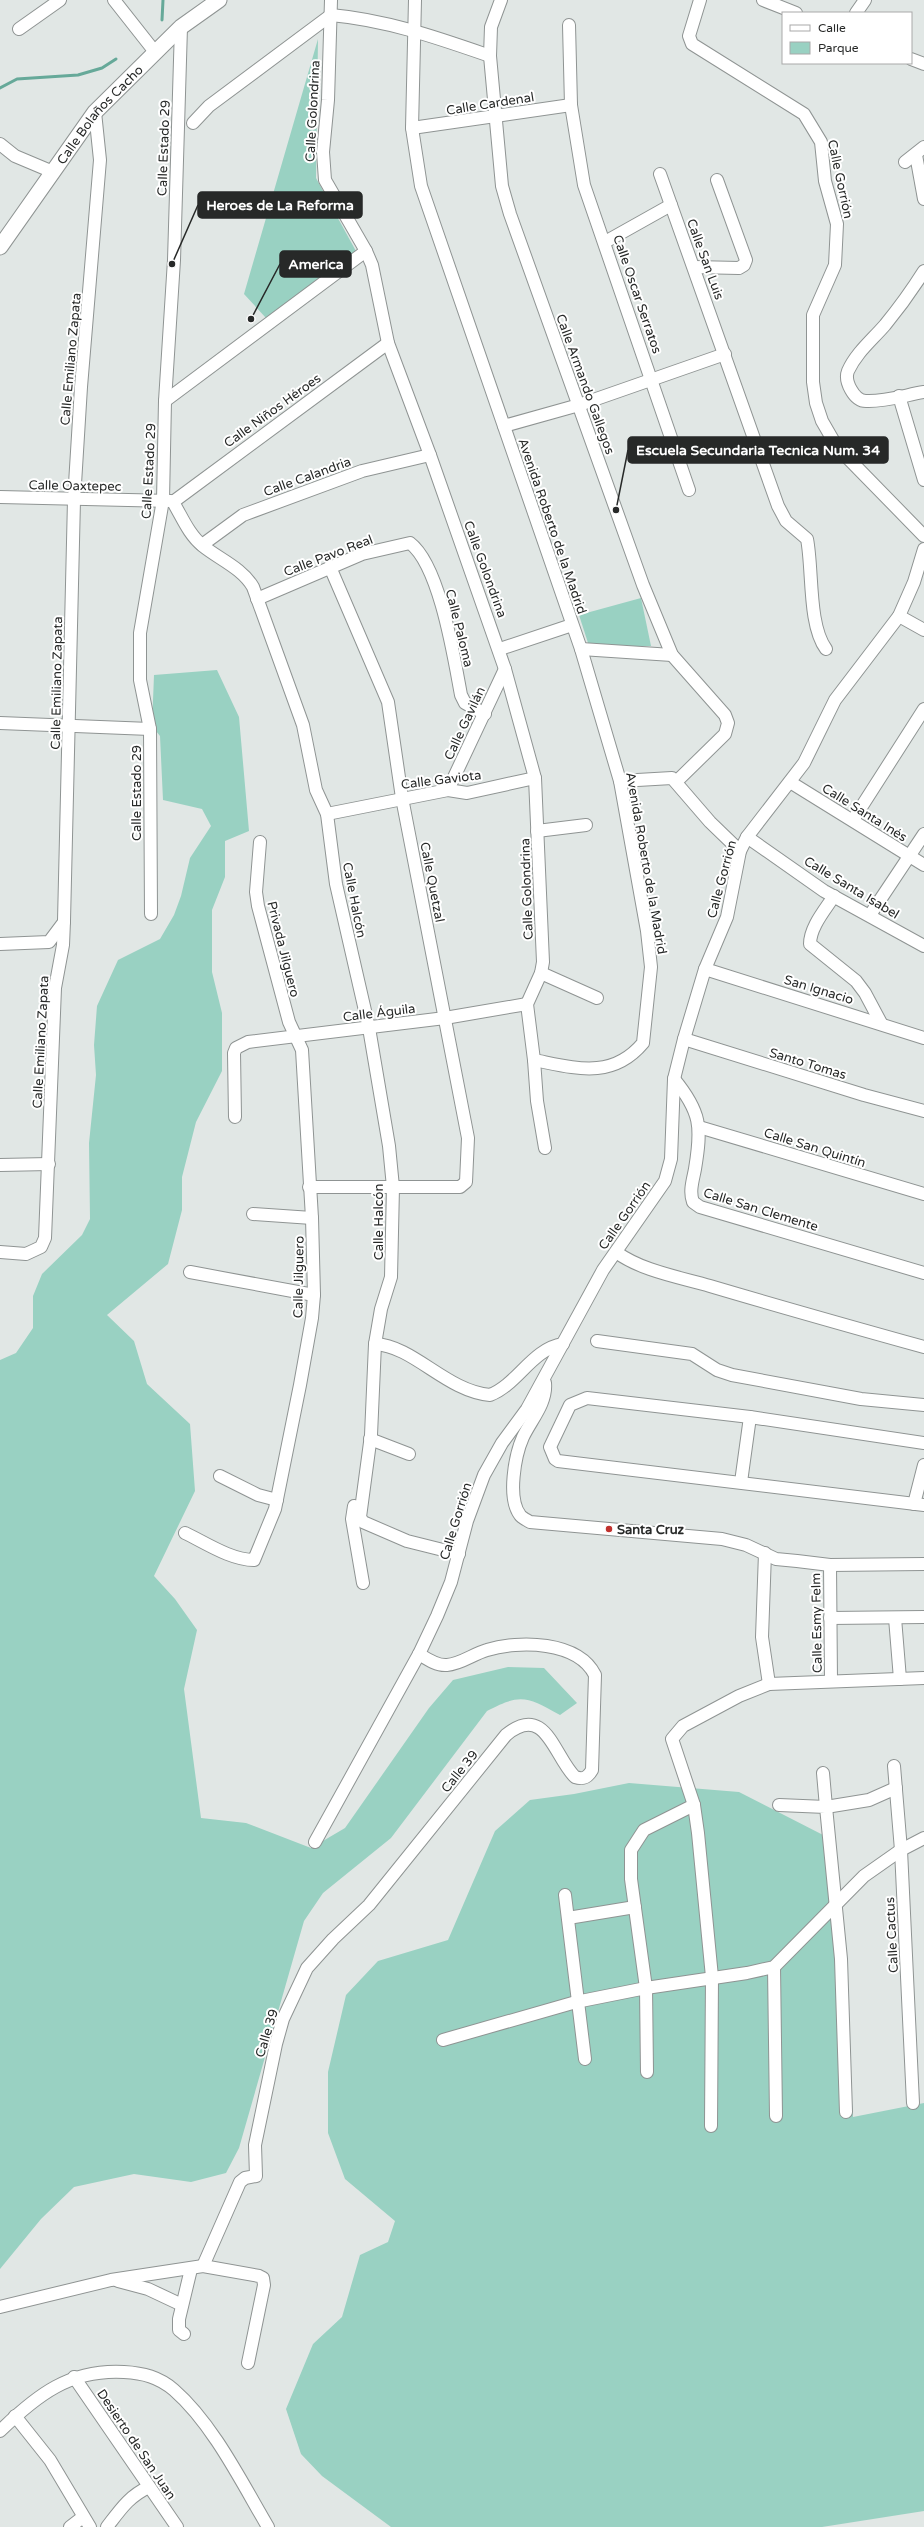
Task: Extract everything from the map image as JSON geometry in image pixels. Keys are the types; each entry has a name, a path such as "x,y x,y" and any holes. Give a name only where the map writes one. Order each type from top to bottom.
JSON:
{"main road":[{"name":"Calle Bolaños Cacho","path":"0,247 94,112 181,27 219,0"}],"street":[{"path":"19,29 60,0"},
{"path":"114,0 155,52"},
{"path":"331,0 331,15"},
{"name":"Avenida Roberto de la Madrid","path":"415,0 412,128 421,186 581,649 620,781 646,923 651,967 643,1042 625,1058 595,1070 581,1070 534,1060"},
{"name":"Calle Armando Gallegos","path":"501,0 491,27 490,56 505,198 643,585 672,655 699,683 725,715 728,723 725,734 677,781"},
{"name":"Calle Gorrión","path":"700,0 690,40 692,44 804,114 821,142 825,181 837,224 835,265 813,315 813,382 816,403 822,421 837,447 924,536"},
{"path":"763,0 793,12"},
{"path":"857,12 865,0"},
{"path":"193,123 209,106 331,15 364,18 414,30 490,56"},
{"name":"Calle Golondrina","path":"331,15 322,167 325,180 366,251 378,288 388,343 500,649 535,778 542,962 541,973 527,1004"},
{"name":"Calle Oscar Serratos","path":"569,24 571,105 584,185 605,242 689,490"},
{"name":"Calle Estado 29","path":"151,914 150,728 140,680 140,633 168,501 165,401 174,260 181,27"},
{"path":"912,59 924,64"},
{"name":"Calle Cardenal","path":"412,128 571,105"},
{"name":"Calle Emiliano Zapata","path":"0,1252 26,1254 41,1247 44,1238 49,1164 54,996 63,945 64,921 74,500 80,387 100,160 94,112"},
{"path":"0,144 15,156 52,172"},
{"path":"905,162 920,151"},
{"path":"920,151 924,198"},
{"name":"Calle San Luis","path":"660,174 780,511 786,521 807,539 817,630 819,640 826,649"},
{"path":"694,267 739,268 744,265 746,260 717,180"},
{"path":"605,242 671,205"},
{"path":"165,401 366,251"},
{"path":"924,271 905,300 856,357 847,372 850,387 863,401 924,392"},
{"name":"Calle Niños Héroes","path":"168,501 388,343"},
{"path":"504,426 579,404 725,354"},
{"path":"899,396 924,480"},
{"name":"Calle Calandria","path":"202,545 243,515 362,471 430,455"},
{"name":"Calle Oaxtepec","path":"0,497 74,500 168,501"},
{"name":"Calle Halcón","path":"168,501 202,545 244,577 253,587 303,725 316,790 327,814 336,884 369,1028 387,1131 393,1187 391,1277 381,1310 376,1344 370,1439 362,1489 360,1517 363,1522 407,1541 459,1554"},
{"name":"Calle Pavo Real","path":"257,598 362,554 410,543"},
{"name":"Calle Paloma","path":"410,543 421,553 445,617 461,695 465,703 485,714"},
{"name":"Calle Gorrión","path":"315,1842 419,1654 452,1582 475,1495 484,1475 545,1378 616,1252 665,1180 671,1159 674,1079 684,1039 705,969 727,917 740,851 747,837 790,782 814,747 835,700 899,616 914,582 924,549"},
{"name":"Calle Quetzal","path":"330,567 388,702 402,798 468,1138 466,1182 464,1186 393,1187"},
{"path":"899,616 924,630"},
{"path":"500,649 572,625"},
{"path":"581,649 672,655"},
{"name":"Calle Gavilán","path":"448,790 505,669"},
{"path":"853,820 924,709"},
{"path":"0,723 150,728"},
{"path":"620,781 667,777 677,781 710,822 740,851"},
{"name":"Calle Gaviota","path":"327,814 448,790 466,793 535,778"},
{"name":"Calle Santa Inés","path":"790,782 853,820 910,858 924,865"},
{"path":"537,831 586,825"},
{"path":"870,915 910,858 924,834"},
{"name":"Calle Santa Isabel","path":"747,837 834,896 924,946"},
{"name":"Privada Jilguero","path":"260,842 256,892 258,906 289,1022 296,1036"},
{"path":"834,896 817,922 810,938 810,944 856,981 865,993 881,1023"},
{"path":"0,944 49,942 64,921"},
{"name":"San Ignacio","path":"705,969 881,1023 924,1038"},
{"path":"541,973 598,998"},
{"path":"527,1004 534,1060 537,1101 545,1148"},
{"name":"Calle Águila","path":"235,1117 236,1048 248,1042 445,1018 527,1004"},
{"name":"Calle Jilguero","path":"185,1533 245,1560 254,1560 277,1500 300,1385 312,1318 314,1295 312,1218 302,1050 296,1036"},
{"name":"Santo Tomas","path":"684,1039 864,1095 924,1111"},
{"name":"Calle San Clemente","path":"674,1079 691,1100 699,1127 698,1149 691,1189 694,1202 700,1207 924,1273"},
{"name":"Calle San Quintín","path":"699,1127 924,1194"},
{"path":"0,1165 49,1164"},
{"path":"309,1187 393,1187"},
{"path":"253,1214 312,1218"},
{"path":"616,1252 628,1261 682,1278 801,1314 924,1347"},
{"path":"190,1272 314,1295"},
{"path":"597,1341 692,1354 717,1370 732,1376 861,1399 924,1405"},
{"path":"376,1344 395,1348 463,1389 490,1395 510,1384 537,1357 550,1348 563,1344"},
{"path":"545,1378 546,1389 517,1455 514,1495 520,1516 530,1522 722,1539 746,1545 776,1559 830,1565 924,1564"},
{"path":"924,1443 750,1417 587,1398 570,1405 550,1447 558,1461 919,1504 924,1465"},
{"path":"742,1482 750,1417"},
{"path":"370,1439 409,1454"},
{"path":"220,1476 258,1495 277,1500"},
{"path":"362,1489 355,1500 352,1519 363,1583"},
{"path":"765,1553 762,1638 769,1684"},
{"name":"Calle Esmy Felm","path":"830,1565 831,1680"},
{"path":"830,1618 924,1617"},
{"path":"895,1618 900,1679"},
{"name":"Calle 39","path":"203,2266 240,2182 245,2178 256,2176 255,2144 276,2044 283,2019 307,1968 333,1938 369,1905 506,1735 517,1726 526,1724 540,1729 549,1737 575,1777 584,1778 589,1776 592,1770 595,1675 591,1666 582,1658 552,1647 530,1644 507,1645 486,1650 458,1663 446,1666 437,1664 419,1654"},
{"path":"711,2126 712,1977 694,1805 672,1739 683,1726 739,1696 769,1684 831,1680 924,1678"},
{"name":"Calle Cactus","path":"894,1766 901,1850 913,2103"},
{"path":"823,1774 841,1959 846,2112"},
{"path":"779,1805 826,1807 869,1800 896,1788"},
{"path":"647,2072 646,1988 631,1879 632,1850 644,1830 694,1805"},
{"path":"443,2040 576,2002 646,1988 747,1973 774,1967 864,1876 901,1850 924,1838"},
{"path":"565,1895 576,2002 585,2059"},
{"path":"568,1918 635,1907"},
{"path":"774,1967 776,2116"},
{"path":"0,2307 111,2280 203,2266 263,2278 264,2285 248,2363"},
{"path":"184,2334 178,2325 190,2269"},
{"path":"111,2280 148,2289 182,2305"},
{"path":"0,2431 15,2416 45,2393 74,2377 92,2373 144,2373 174,2389 214,2438 268,2527"},
{"name":"Desierto de San Juan","path":"74,2377 177,2527"},
{"path":"15,2416 50,2460 86,2522 70,2527"},
{"path":"107,2527 127,2500 134,2494 149,2487"}],"green space":[{"path":"318,39 316,178 357,253 266,318 244,294"},
{"path":"641,598 651,646 589,646 579,615"},
{"path":"217,670 239,717 249,831 225,841 225,877 212,910 212,972 222,1013 222,1071 196,1122 182,1177 182,1210 168,1264 107,1315 134,1341 147,1384 190,1424 195,1491 154,1576 175,1599 197,1630 184,1689 201,1818 246,1823 311,1848 345,1828 429,1708 453,1680 508,1667 544,1668 577,1703 560,1715 539,1704 524,1700 508,1702 487,1711 391,1838 323,1893 304,1921 239,2148 226,2173 191,2182 134,2174 74,2187 41,2219 0,2269 0,1360 16,1353 33,1328 33,1296 42,1274 82,1235 90,1219 89,1143 96,1075 94,1045 97,1006 118,960 160,939 174,915 181,896 190,858 211,826 202,809 163,800 160,736 152,726 154,675"},
{"path":"629,1783 739,1792 827,1837 834,1872 853,2117 924,2103 924,2511 822,2527 391,2527 322,2476 301,2454 286,2409 313,2344 342,2317 360,2255 388,2242 395,2221 345,2179 328,2133 328,2072 346,1995 378,1961 448,1940 495,1831 530,1800 574,1794"}],"waterway":[{"path":"162,20 163,0"},
{"path":"0,88 17,79 78,75 102,68 116,59"}],"place":[{"name":"Heroes de La Reforma","path":"172,264"},
{"name":"America","path":"251,319"},
{"name":"Escuela Secundaria Tecnica Num. 34","path":"616,510"},
{"name":"Santa Cruz","path":"609,1529"}]}
